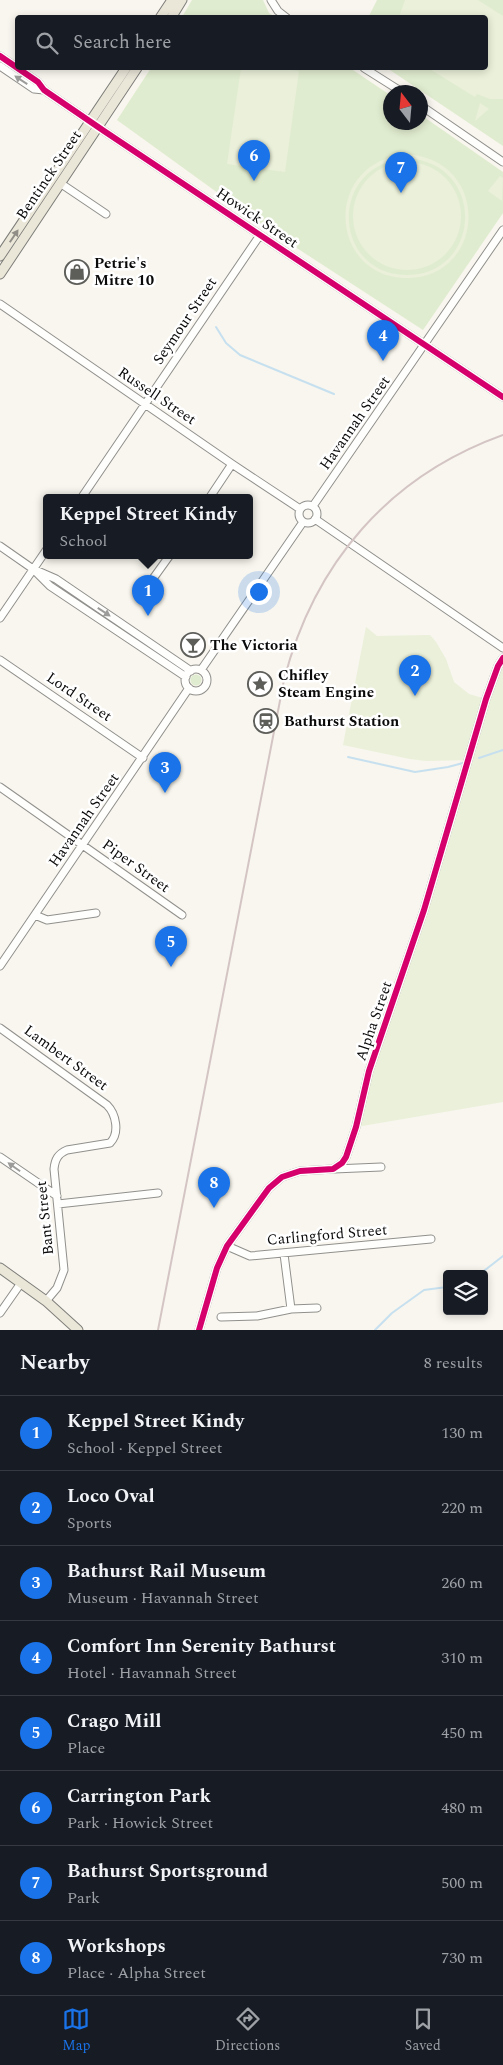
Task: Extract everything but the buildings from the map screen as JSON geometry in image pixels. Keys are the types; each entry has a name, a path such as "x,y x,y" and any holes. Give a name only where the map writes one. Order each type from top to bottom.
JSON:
{"main road":[{"path":"162,15 172,0"},
{"path":"173,15 182,0"},
{"name":"Bentinck Street","path":"0,274 60,183 125,70"},
{"name":"Bentinck Street","path":"0,256 93,124 135,70"},
{"path":"0,1268 46,1301 76,1329"}],"street":[{"path":"272,0 278,11 283,15"},
{"name":"Howick Street","path":"0,56 15,66"},
{"name":"Howick Street","path":"0,66 34,89 44,90"},
{"name":"Howick Street","path":"20,70 38,82 44,90 93,124 503,398"},
{"path":"367,70 391,85"},
{"path":"428,110 503,162"},
{"path":"60,183 106,214"},
{"name":"Havannah Street","path":"313,506 503,230"},
{"name":"Seymour Street","path":"84,494 260,234"},
{"name":"Russell Street","path":"0,304 300,509"},
{"path":"212,494 232,464"},
{"path":"303,522 298,515 300,509 306,505 313,506 316,511 316,518"},
{"path":"303,522 311,522 316,518"},
{"path":"316,518 503,648"},
{"path":"0,546 33,569 50,586 142,649 188,674 201,670 303,522"},
{"path":"0,618 43,555"},
{"path":"148,586 167,559"},
{"path":"33,569 56,579 148,642 188,674"},
{"path":"80,606 84,599"},
{"path":"142,649 148,642"},
{"name":"Alpha Street","path":"332,1169 342,1164 356,1126 369,1071 424,910 488,692 503,658"},
{"name":"Lord Street","path":"0,660 143,758"},
{"path":"188,674 186,682 189,688 197,690 205,685 206,678 201,670"},
{"name":"Havannah Street","path":"0,966 189,688"},
{"name":"Piper Street","path":"0,787 182,915"},
{"path":"35,915 47,920 96,914"},
{"name":"Lambert Street","path":"0,1028 108,1104 116,1125 116,1135 113,1142"},
{"name":"Bant Street","path":"46,1301 57,1288 64,1274 54,1169 58,1156 67,1150 102,1146 113,1142"},
{"path":"0,1157 58,1200 158,1193"},
{"path":"199,1330 217,1268 227,1246 268,1188 282,1177 300,1171 381,1167"},
{"name":"Carlingford Street","path":"227,1246 250,1256 431,1239"},
{"path":"284,1254 291,1309"},
{"path":"0,1314 21,1283"},
{"path":"221,1317 256,1316 291,1309 317,1308"}],"green space":[{"path":"192,0 263,0 269,13 272,15 183,15"},
{"path":"377,0 503,0 503,146 428,96 428,85 412,85 390,70 488,70 488,15 370,15"},
{"path":"405,0 478,0 503,16 503,99 490,99 477,94 475,97 431,70 488,70 488,15 400,15"},
{"path":"150,70 353,70 383,90 383,130 428,130 428,120 503,172 503,213 423,330 269,230 117,120"},
{"path":"241,70 299,71 285,172 227,164"},
{"path":"480,103 489,109 475,121"},
{"path":"407,154 435,161 454,176 465,196 468,219 464,241 452,260 433,273 407,278 381,273 362,260 350,241 346,219 349,197 360,177 379,162","holes":["407,158 433,165 452,179 462,198 465,219 461,240 450,258 432,270 407,275 382,270 364,258 353,240 349,219 352,198 362,179 381,165"]},
{"path":"407,162 428,166 445,178 457,195 461,216 457,237 445,254 428,266 407,270 386,266 369,254 357,237 353,216 357,195 369,178 386,166"},
{"path":"500,176 503,178 502,201 488,191"},
{"path":"366,627 377,636 430,635 446,659 454,682 469,694 486,699 503,658 503,1102 356,1127 369,1071 468,760 426,761 343,745"},
{"path":"194,675 198,675 201,680 200,684 194,685 191,682 191,678"}],"waterway":[{"path":"216,327 226,343 240,355 334,394"},
{"path":"479,758 503,750"},
{"path":"348,757 415,772 463,763"},
{"path":"485,1270 503,1256"},
{"path":"375,1330 392,1313 424,1290 443,1288"}],"railway":[{"path":"158,1330 284,680 297,638 315,598 336,562 362,529 392,500 425,474 462,452 503,435"}],"cycle path":[{"path":"0,56 15,66"},
{"path":"20,70 38,82 44,90 104,131 503,397"},
{"path":"199,1330 217,1268 227,1246 269,1188 282,1177 300,1171 333,1169 342,1163 346,1157 356,1127 369,1071 424,910 486,699 498,666 503,658"}],"place":[{"name":"Carrington Park","path":"254,181"},
{"name":"Bathurst Sportsground","path":"401,193"},
{"name":"Petrie's Mitre 10","path":"77,272"},
{"name":"Comfort Inn Serenity Bathurst","path":"383,361"},
{"name":"Keppel Street Kindy","path":"148,616"},
{"name":"The Victoria","path":"193,645"},
{"name":"Chifley Steam Engine","path":"260,684"},
{"name":"Loco Oval","path":"415,696"},
{"name":"Bathurst Station","path":"266,721"},
{"name":"Bathurst Rail Museum","path":"165,793"},
{"name":"Crago Mill","path":"171,967"},
{"name":"Workshops","path":"214,1208"}]}
